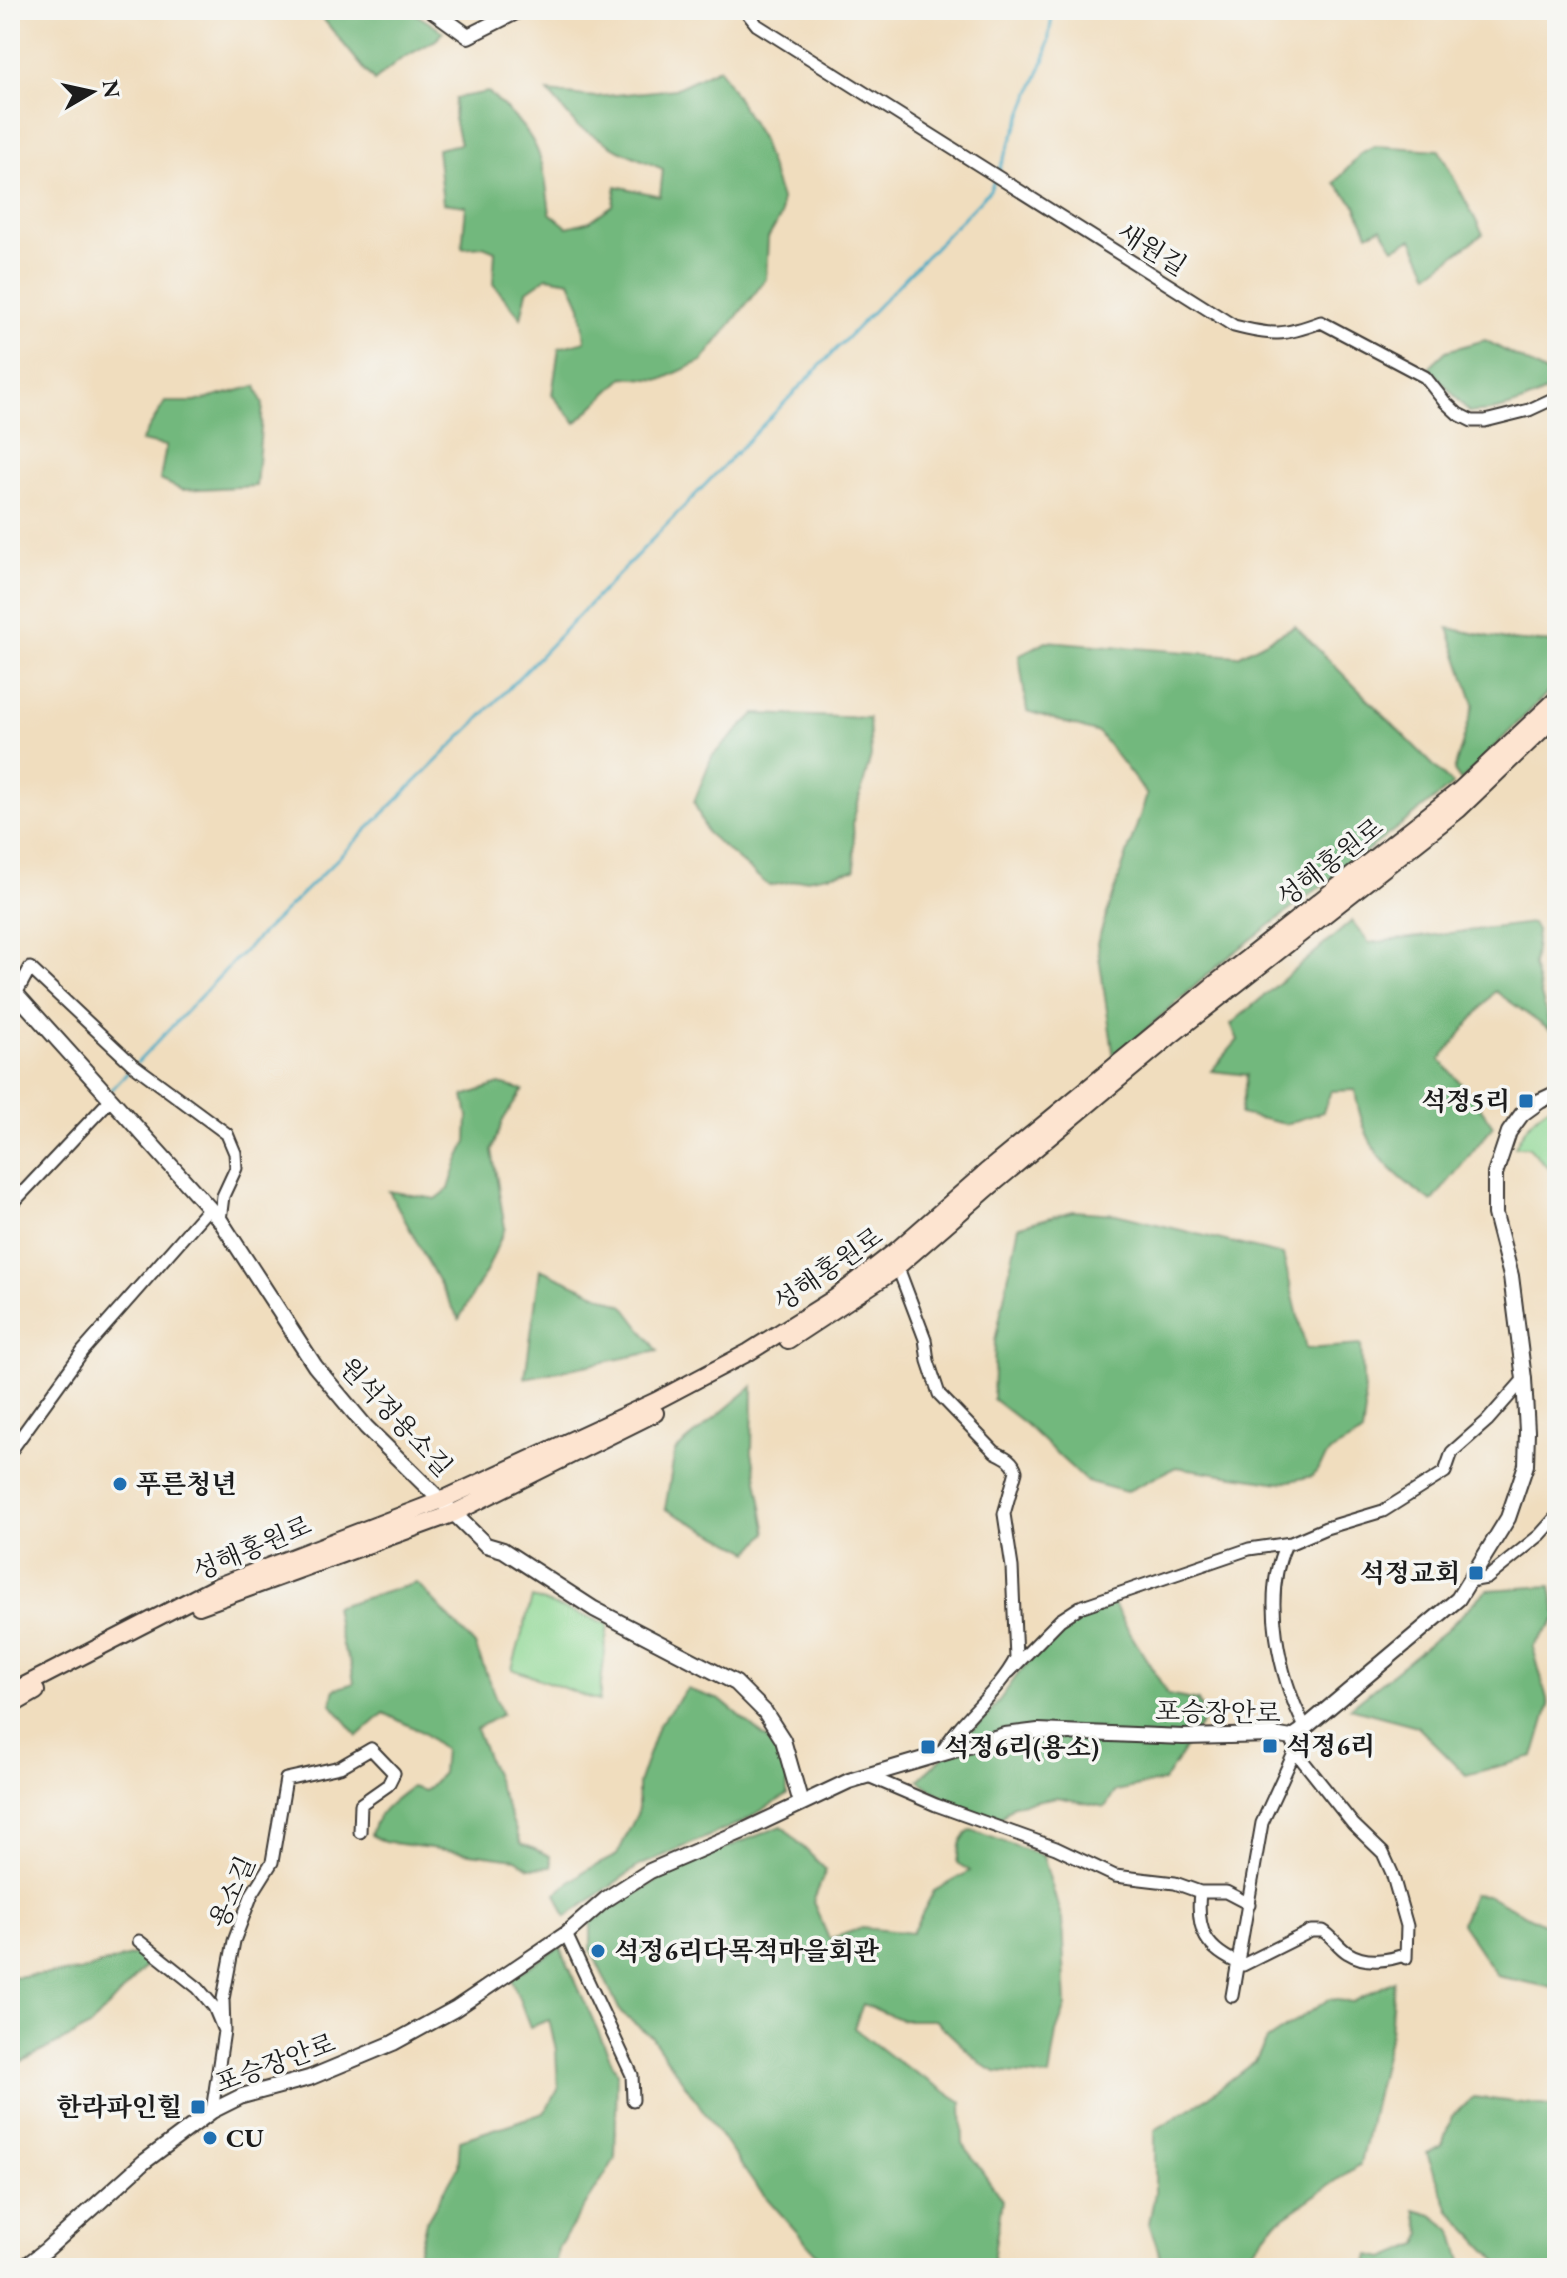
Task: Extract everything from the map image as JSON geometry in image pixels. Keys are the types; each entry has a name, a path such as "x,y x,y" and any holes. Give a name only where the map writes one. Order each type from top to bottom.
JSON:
{"main road":[{"name":"성해홍원로","path":"10,1693 218,1586 447,1507 749,1352 835,1298 897,1250 986,1172 1216,983 1460,790 1557,699"},
{"name":"성해홍원로","path":"10,1706 196,1607 447,1507 669,1406 758,1358 890,1273 1169,1037 1458,810 1557,715"}],"street":[{"path":"432,10 468,36 520,10"},
{"name":"새원길","path":"745,10 757,25 1234,326 1266,335 1289,333 1321,322 1425,377 1444,401 1458,414 1472,421 1485,421 1529,410 1557,397"},
{"path":"13,990 30,968 136,1067 227,1134 235,1153 236,1168 223,1196 220,1220"},
{"name":"원석정용소길","path":"13,990 220,1220 315,1366 366,1427 486,1545 503,1550 594,1609 736,1683 765,1712 783,1740 801,1803"},
{"name":"포승장안로","path":"23,2268 144,2162 212,2111 242,2096 309,2078 393,2043 455,2009 566,1934 606,1899 650,1871 866,1775 1005,1735 1038,1731 1183,1737 1274,1735 1293,1745 1305,1727 1458,1599 1508,1518 1526,1465 1524,1379 1511,1276 1495,1214 1495,1174 1509,1132 1522,1114 1557,1093"},
{"path":"10,1206 110,1100"},
{"path":"10,1452 83,1351 208,1209"},
{"path":"900,1273 925,1339 928,1361 939,1394 995,1452 1014,1464 1016,1471 1004,1514 1012,1567 1016,1658 1009,1672"},
{"path":"941,1754 949,1739 1009,1672 1060,1620 1080,1607 1249,1549 1286,1544 1383,1511 1445,1472 1452,1452 1487,1421 1524,1379"},
{"path":"1469,1581 1487,1578 1540,1535 1557,1516"},
{"path":"1286,1544 1277,1562 1274,1593 1279,1647 1289,1692 1305,1727"},
{"path":"1232,1996 1262,1823 1293,1745"},
{"path":"1200,1892 1200,1929 1209,1943 1238,1963 1247,1964 1311,1931 1323,1931 1352,1956 1374,1961 1406,1956 1407,1926 1383,1853 1353,1824 1293,1745"},
{"name":"용소길","path":"212,2111 224,2031 223,1999 234,1941 252,1894 272,1862 286,1779 340,1767 371,1749 394,1773 388,1785 361,1804 360,1832"},
{"path":"866,1775 936,1805 1056,1848 1115,1876 1175,1883 1200,1892 1226,1892 1249,1904"},
{"path":"566,1934 632,2075 633,2100"},
{"path":"139,1941 198,1988 214,2007 224,2031"}],"green space":[{"path":"321,10 409,10 444,32 436,40 401,59 374,81 324,20"},
{"path":"719,68 761,138 781,199 781,216 768,238 766,279 702,361 661,380 624,377 576,423 552,395 559,348 585,341 581,306 570,281 547,277 527,291 521,318 493,284 495,251 483,246 462,248 466,206 443,203 437,149 460,144 454,119 455,98 488,92 517,120 540,157 550,213 567,227 590,221 613,205 616,186 660,196 663,169 619,150 577,126 548,92 595,97 675,89"},
{"path":"1374,146 1439,150 1483,234 1429,274 1412,239 1394,248 1381,228 1368,234 1356,206 1335,183 1361,153"},
{"path":"1485,340 1550,375 1555,387 1514,406 1469,412 1429,367 1446,351"},
{"path":"256,386 263,405 256,486 182,490 160,480 166,446 141,441 165,402 195,402"},
{"path":"1295,626 1453,785 1222,962 1114,1058 1097,943 1147,795 1099,733 1027,711 1019,656 1046,641 1238,656"},
{"path":"1448,628 1506,640 1557,643 1557,683 1461,781 1454,771 1474,704"},
{"path":"755,714 869,718 871,756 853,821 855,870 769,886 707,833 694,802 712,756"},
{"path":"1352,921 1369,943 1532,923 1537,932 1533,966 1551,1031 1495,991 1440,1060 1473,1097 1493,1126 1432,1202 1401,1178 1379,1155 1364,1128 1355,1090 1331,1091 1323,1112 1285,1124 1240,1114 1247,1075 1211,1071 1238,1040 1231,1024"},
{"path":"499,1084 523,1090 503,1120 492,1150 505,1228 487,1270 459,1319 389,1191 436,1199 449,1189 467,1142 468,1116 464,1096"},
{"path":"1557,1103 1557,1177 1529,1147 1515,1147 1532,1121"},
{"path":"1073,1211 1116,1214 1283,1255 1306,1349 1361,1345 1365,1411 1362,1434 1330,1452 1313,1476 1280,1483 1176,1467 1126,1492 1086,1481 1025,1424 993,1399 995,1341 1019,1226"},
{"path":"540,1269 624,1306 658,1351 525,1378"},
{"path":"753,1386 752,1453 767,1533 750,1552 665,1509 675,1451"},
{"path":"417,1583 475,1645 502,1714 476,1729 521,1843 550,1856 552,1867 530,1868 516,1859 384,1842 371,1835 377,1819 391,1802 411,1787 425,1791 442,1773 444,1749 422,1732 384,1713 358,1736 331,1704 335,1689 354,1683 334,1607"},
{"path":"1551,1586 1557,1618 1533,1647 1549,1706 1534,1757 1466,1775 1417,1726 1350,1708 1446,1630 1487,1590"},
{"path":"532,1598 608,1624 599,1701 512,1669"},
{"path":"1113,1602 1168,1695 1198,1701 1205,1718 1164,1781 1116,1791 1105,1807 1057,1797 1014,1805 998,1821 966,1813 918,1780 988,1716 1018,1674 1068,1617"},
{"path":"687,1689 720,1700 773,1744 787,1771 787,1795 744,1821 639,1866 566,1917 556,1893 583,1872 617,1855 638,1812 638,1784 658,1726"},
{"path":"782,1826 826,1870 813,1902 829,1939 862,1928 912,1933 934,1891 970,1871 957,1863 962,1840 972,1830 1043,1856 1062,1920 1066,2006 1056,2033 1049,2077 996,2072 984,2066 935,2020 902,2020 863,2004 854,2028 894,2059 962,2102 963,2144 1002,2200 993,2260 985,2268 829,2268 755,2185 651,2036 621,2013 591,1950 591,1922 684,1864"},
{"path":"1473,1894 1487,1895 1557,1931 1557,1989 1497,1976 1461,1923"},
{"path":"560,1947 617,2073 615,2159 558,2248 555,2268 414,2268 426,2222 458,2167 460,2140 544,2113 558,2090 556,2050 549,2020 530,2027 511,1978"},
{"path":"140,1953 149,1963 90,2027 23,2061 10,2059 10,1977 78,1972"},
{"path":"1394,1981 1390,2033 1360,2164 1274,2224 1253,2249 1199,2268 1164,2268 1149,2223 1155,2193 1155,2130 1204,2100 1255,2061 1267,2040 1329,1999 1353,2002"},
{"path":"1473,2097 1557,2107 1557,2268 1504,2268 1449,2210 1427,2154 1442,2145 1452,2116"},
{"path":"1415,2210 1432,2215 1453,2231 1464,2268 1366,2268 1369,2255 1385,2258 1419,2244 1422,2233"}],"waterway":[{"path":"998,172 1046,56 1053,10"},
{"path":"137,1063 238,957 471,727 990,190 995,179"},
{"path":"112,1089 132,1068"}],"place":[{"name":"석정5리","path":"1526,1101"},
{"name":"푸른청년","path":"120,1484"},
{"name":"석정교회","path":"1476,1573"},
{"name":"석정6리","path":"1270,1746"},
{"name":"석정6리(용소)","path":"928,1747"},
{"name":"석정6리다목적마을회관","path":"598,1951"},
{"name":"한라파인힐","path":"198,2107"},
{"name":"CU","path":"210,2138"}]}
